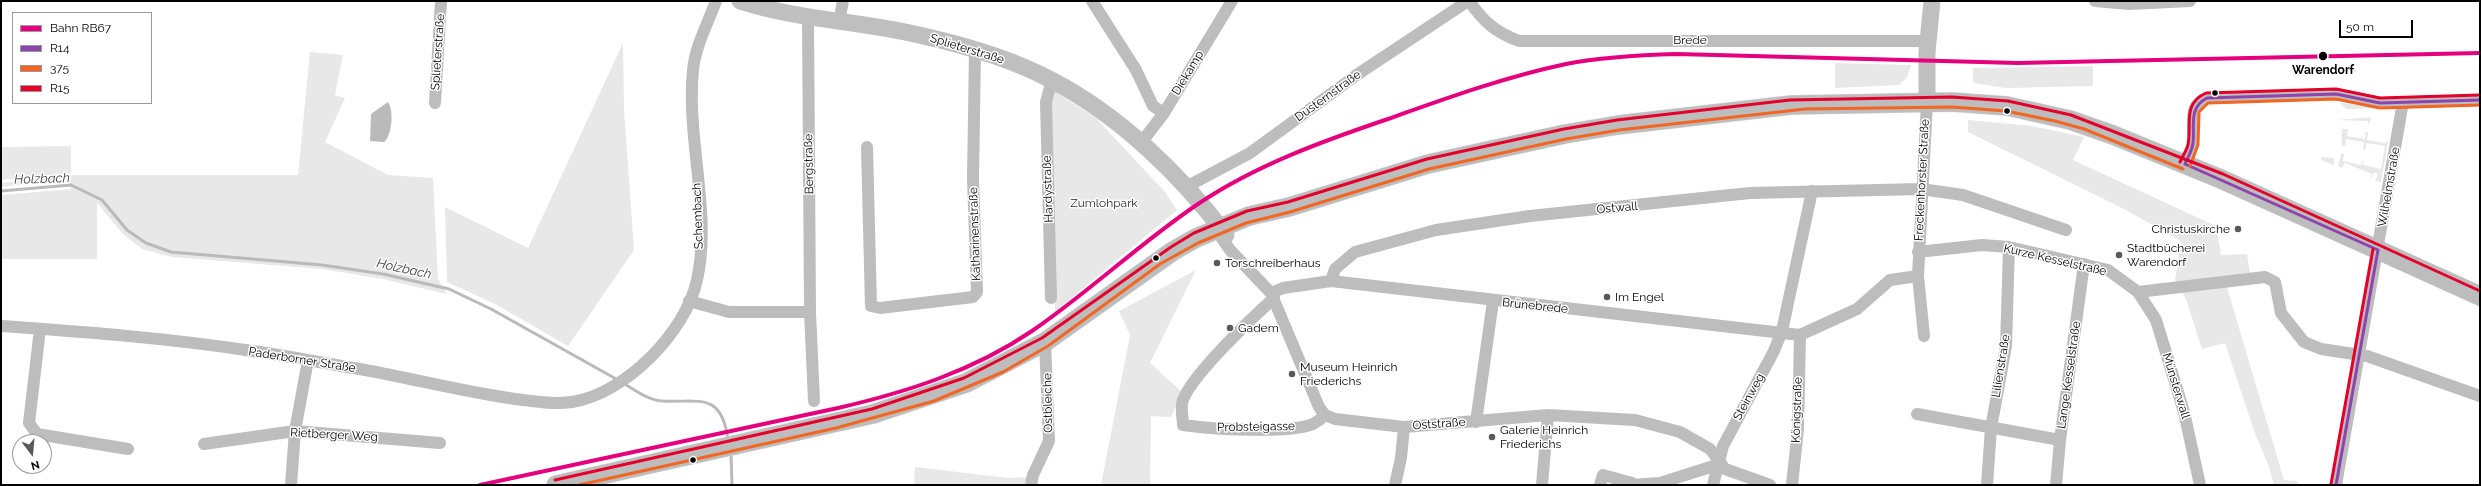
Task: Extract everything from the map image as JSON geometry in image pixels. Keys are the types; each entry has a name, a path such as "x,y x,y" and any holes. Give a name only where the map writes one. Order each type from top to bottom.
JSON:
{"main road":[{"path":"556,485 835,423 911,403 966,383 1045,342 1172,251 1221,232 1249,216 1289,208 1428,164 1618,125 1805,104 1927,102 2007,106 2086,124 2185,164 2480,296"}],"street":[{"name":"Splieterstraße","path":"435,103 442,1"},
{"name":"Schembach","path":"600,395 627,377 670,336 689,301 697,280 701,236 692,105 693,68 702,38 716,1"},
{"name":"Splieterstraße","path":"740,1 808,17 919,35 975,50 1052,80 1092,104 1141,143 1186,187 1221,232"},
{"path":"839,22 843,1"},
{"name":"Diekamp","path":"1141,143 1164,113 1232,1"},
{"name":"Düsternstraße","path":"1186,187 1250,153 1358,74 1447,6 1469,1"},
{"name":"Brede","path":"1469,1 1484,22 1505,36 1519,41 1928,41"},
{"name":"Freckenhorster Straße","path":"1924,336 1918,276 1918,252 1921,189 1926,140 1928,41 1932,1"},
{"path":"2096,1 2129,4 2190,1"},
{"path":"1095,2 1136,70 1153,106 1164,113"},
{"name":"Bergstraße","path":"808,17 810,312 814,401"},
{"name":"Katharinenstraße","path":"867,147 870,306 880,308 973,297 977,292 973,170 975,50"},
{"name":"Hardystraße","path":"1051,298 1046,102 1052,80"},
{"path":"2185,164 2194,141 2194,111 2197,104 2207,98 2336,94 2380,103 2480,100"},
{"name":"Wilhelmstraße","path":"2336,485 2378,250 2402,102"},
{"name":"Splieterstraße","path":"1163,165 1221,232"},
{"name":"Ostwall","path":"1331,281 1335,269 1355,252 1436,230 1530,216 1750,194 1921,189 1963,195 2066,230"},
{"name":"Steinweg","path":"1713,485 1724,446 1774,351 1782,331 1812,191"},
{"path":"1221,232 1251,272 1272,296 1319,407 1325,415"},
{"name":"Kurze Kesselstraße","path":"1918,252 1982,246 2009,247 2108,270 2138,292"},
{"name":"Lilienstraße","path":"1987,485 1991,428 2006,346 2009,247"},
{"name":"Lange Kesselstraße","path":"2056,485 2060,440 2084,264"},
{"path":"1800,335 1858,309 1890,280 1918,276"},
{"path":"2138,292 2265,277 2275,282 2281,313 2304,342 2321,349 2359,355 2403,368 2480,396"},
{"name":"Brünebrede","path":"1272,296 1283,288 1331,281 1493,301 1782,331 1800,335"},
{"name":"Münsterwall","path":"2138,292 2156,320 2184,412 2200,485"},
{"name":"Probsteigasse","path":"1272,296 1233,335 1191,388 1182,403 1183,425 1241,429 1292,428 1313,424 1325,415"},
{"path":"689,301 729,312 810,312"},
{"path":"1476,422 1493,301"},
{"name":"Paderborner Straße","path":"1,326 250,350 498,397 549,404 572,402 600,395"},
{"path":"40,329 29,423 37,434 128,449"},
{"name":"Königstraße","path":"1792,485 1798,429 1800,335"},
{"name":"Ostbleiche","path":"1031,485 1033,476 1049,441 1045,342"},
{"path":"291,485 295,431 308,360"},
{"path":"1917,414 2060,440"},
{"name":"Oststraße","path":"1325,415 1334,419 1404,426 1476,422 1548,415 1635,420 1680,432 1710,449 1720,464"},
{"path":"1542,485 1548,415"},
{"path":"1395,485 1401,458 1404,426"},
{"name":"Rietberger Weg","path":"204,444 295,431 440,443"},
{"path":"1600,485 1602,475 1631,484 1660,483 1720,464 1725,469 1770,485"}],"green space":[{"path":"623,43 624,109 634,250 568,346 497,305 447,282 445,207 528,248"},
{"path":"310,52 343,55 335,95 345,98 325,142 388,175 433,178 438,279 447,294 383,279 322,269 172,257 142,249 123,234 97,203 97,259 1,259 1,195 71,189 67,180 1,187 1,183 71,175 298,175"},
{"path":"1835,63 1911,65 1907,77 1899,85 1835,88"},
{"path":"2093,66 2093,86 2005,88 1973,83 1973,68"},
{"name":"Zumlohpark","path":"1054,91 1096,118 1165,192 1177,210 1055,312 1048,103"},
{"path":"2339,103 2388,108 2347,109"},
{"path":"2371,117 2369,125 2368,121 2337,120"},
{"path":"1968,120 2032,126 2084,137 2073,160 2216,226 2221,255 2247,254 2250,273 2224,277 2284,480 2298,481 2297,485 2274,485 2268,464 2254,431 2225,343 2202,349 2186,299 2175,280 2181,241 2124,209 1968,132"},
{"path":"2342,129 2348,129 2347,136 2365,139 2366,132 2368,132 2367,140 2385,143 2388,141 2381,182 2375,181 2378,174 2374,172 2370,182 2372,174 2345,163 2342,168 2338,166 2341,154 2344,154 2343,161 2361,165 2364,158 2363,165 2381,169 2385,146 2367,143 2365,150 2363,150 2364,142 2346,139 2345,146 2342,146"},
{"path":"71,146 71,173 1,180 1,147"},
{"path":"2321,157 2334,158 2334,165 2321,160"},
{"path":"1196,270 1150,363 1182,392 1171,417 1151,416 1150,485 1101,485 1130,335 1119,311"},
{"path":"915,467 1008,478 1029,477 1027,485 914,485"}],"shaded area":[{"path":"388,102 391,111 391,123 387,139 384,142 370,141 371,114"}],"waterway":[{"name":"Holzbach","path":"1,191 71,185 102,200 127,230 146,243 171,252 322,265 383,274 449,289 491,309 618,380"},
{"name":"Holzbach","path":"623,383 652,399 662,401 697,401 714,406 720,413 725,424 728,439"},
{"name":"Holzbach","path":"731,453 732,485"}],"rail line":[{"name":"RB67","path":"480,485 864,402 914,387 963,369 1010,345 1032,331 1177,219 1198,204 1243,177 1315,145 1432,103 1476,88 1566,64 1621,57 1677,54 2018,63 2480,53"}],"transit line":[{"name":"R15","path":"2180,162 2188,145 2191,109 2198,98 2206,93 2336,89 2380,98 2480,95"},
{"name":"R14","path":"2185,164 2192,146 2195,112 2201,102 2207,98 2336,94 2380,103 2480,100"},
{"name":"R15","path":"555,480 872,409 964,378 1042,338 1171,247 1194,233 1247,211 1288,202 1427,159 1564,129 1617,120 1790,100 1952,97 2008,101 2071,115 2223,174 2480,291"},
{"name":"375","path":"2190,166 2198,145 2199,112 2208,103 2336,99 2380,108 2480,105"},
{"name":"375","path":"579,485 836,428 934,401 1003,372 1048,346 1160,264 1198,243 1246,223 1290,212 1429,169 1566,139 1619,130 1805,109 1952,107 2006,111 2055,121 2084,129 2183,169"},
{"name":"R14","path":"2185,164 2378,250"},
{"name":"R15","path":"2331,484 2373,249"},
{"name":"R14","path":"2336,485 2378,250"}],"place":[{"name":"Warendorf","path":"2323,56"},
{"name":"Christuskirche","path":"2238,229"},
{"name":"Stadtbücherei Warendorf","path":"2119,255"},
{"name":"Torschreiberhaus","path":"1217,263"},
{"name":"Im Engel","path":"1607,297"},
{"name":"Gadem","path":"1230,328"},
{"name":"Museum Heinrich Friederichs","path":"1292,374"},
{"name":"Galerie Heinrich Friederichs","path":"1492,437"}]}
